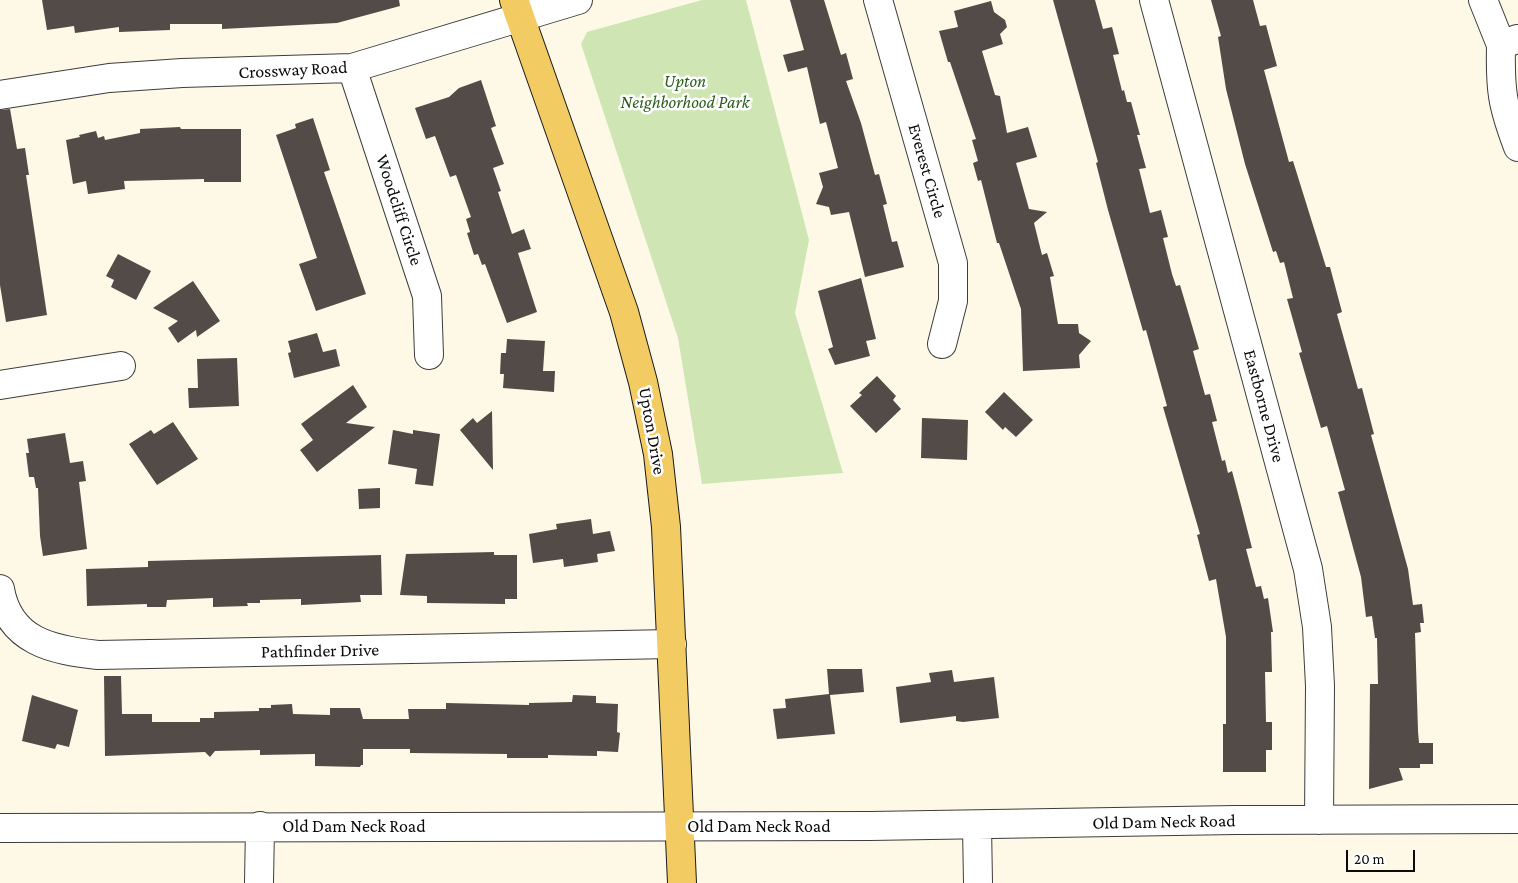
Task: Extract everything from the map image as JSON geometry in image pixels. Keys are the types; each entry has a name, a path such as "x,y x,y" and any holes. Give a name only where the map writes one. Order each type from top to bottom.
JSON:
{"main road":[{"name":"Upton Drive","path":"517,8 624,312 643,382 658,454 665,518 682,883"}],"street":[{"name":"Crossway Road","path":"0,95 109,78 182,73 352,68 517,8 578,0"},
{"name":"Everest Circle","path":"878,0 953,262 953,302 948,328 942,344"},
{"name":"Eastborne Drive","path":"1154,0 1308,569 1317,627 1320,686 1319,820"},
{"path":"1483,0 1510,42 1500,87 1504,112 1518,147"},
{"name":"Woodcliff Circle","path":"352,68 427,296 429,355"},
{"path":"0,385 121,366"},
{"name":"Pathfinder Drive","path":"0,589 10,617 24,633 42,645 65,651 98,655 672,644"},
{"name":"Old Dam Neck Road","path":"0,828 977,825 1518,819"},
{"path":"977,825 978,883"},
{"path":"259,883 260,826"}],"green space":[{"name":"Upton Neighborhood Park","path":"702,0 746,0 809,240 795,313 843,473 702,484 678,338 581,44 587,32"}],"building":[{"path":"42,0 399,0 400,6 337,23 222,29 222,24 170,24 170,30 119,32 119,27 75,33 74,26 47,30"},
{"path":"790,0 824,0 841,55 846,53 853,79 846,81 861,123 875,175 879,174 887,204 883,205 892,242 897,241 904,267 865,277 849,212 831,215 829,207 816,204 823,187 819,173 838,168 826,122 820,124 807,67 788,72 783,55 804,50"},
{"path":"1053,0 1095,0 1103,29 1112,27 1119,54 1113,55 1122,91 1124,90 1127,102 1131,102 1140,135 1137,135 1146,168 1139,169 1150,213 1161,210 1168,237 1163,238 1172,274 1176,286 1180,285 1199,349 1193,351 1205,395 1210,394 1217,421 1212,422 1222,461 1225,460 1228,473 1232,471 1252,548 1246,549 1256,587 1261,586 1264,599 1268,598 1273,632 1271,632 1272,672 1265,672 1266,722 1272,722 1272,750 1266,750 1266,772 1223,772 1223,724 1226,724 1226,637 1216,579 1209,581 1197,535 1200,534 1163,407 1167,406 1146,330 1143,331 1108,210 1096,163 1098,162"},
{"path":"1211,0 1253,0 1260,26 1266,25 1277,66 1264,70 1289,162 1293,161 1326,267 1330,267 1342,312 1337,314 1358,389 1362,388 1374,434 1371,435 1408,569 1413,605 1422,604 1424,623 1420,623 1421,632 1415,633 1418,731 1419,743 1433,743 1433,764 1420,764 1420,768 1399,768 1403,780 1369,789 1370,684 1378,684 1377,638 1375,638 1372,616 1366,617 1361,577 1338,492 1345,490 1327,426 1321,428 1299,353 1302,352 1287,299 1293,298 1284,262 1280,263 1276,251 1273,252 1245,164 1226,89 1218,37 1221,36"},
{"path":"991,1 994,12 1005,20 1007,27 1000,34 1003,44 982,51 995,95 1000,96 1007,133 1028,127 1037,157 1016,163 1029,209 1047,212 1034,223 1042,255 1047,253 1054,276 1050,277 1058,324 1078,324 1079,333 1091,341 1079,355 1080,368 1023,371 1021,309 999,243 997,243 981,180 978,181 973,163 978,161 972,140 976,139 950,62 948,62 939,31 958,27 954,11"},
{"path":"481,80 496,126 491,128 504,164 493,168 501,191 498,192 512,234 524,229 531,249 518,253 537,312 507,323 485,264 482,265 478,254 474,255 467,233 470,232 466,219 471,217 456,175 450,177 435,136 426,139 415,108 449,97 459,88"},
{"path":"10,109 17,149 25,148 29,175 26,175 47,315 6,322 0,285 0,110"},
{"path":"313,118 330,170 324,172 366,294 316,311 299,264 317,258 276,135 296,128 295,124"},
{"path":"180,127 181,129 241,129 241,182 204,182 204,179 124,181 125,189 88,194 86,181 73,184 66,140 96,131 98,138 104,136 105,140 140,133 140,129"},
{"path":"118,254 151,271 136,300 111,287 114,280 106,276"},
{"path":"861,278 876,339 866,341 870,356 835,365 828,349 833,347 818,291"},
{"path":"193,281 220,321 197,337 196,330 178,343 168,328 178,321 153,308"},
{"path":"317,333 323,352 336,349 340,366 294,378 288,353 291,352 288,341"},
{"path":"507,339 545,341 543,371 555,371 554,392 503,388 504,374 500,374 501,353 506,353"},
{"path":"237,358 239,406 189,408 188,388 198,388 197,359"},
{"path":"877,376 896,396 893,400 901,409 876,433 850,406 862,395 859,393"},
{"path":"353,385 367,407 346,423 375,427 317,472 300,450 313,440 301,424"},
{"path":"1004,392 1033,420 1016,437 1005,427 1003,430 985,412"},
{"path":"492,411 493,470 460,430 473,418 477,423"},
{"path":"922,418 968,420 967,460 921,458"},
{"path":"173,422 198,459 157,485 129,444 151,430 154,434"},
{"path":"393,430 413,434 413,430 440,434 433,486 415,484 417,469 388,464"},
{"path":"65,433 70,463 83,461 86,481 79,482 87,549 43,556 40,536 38,488 36,488 34,477 29,477 26,453 29,453 27,439"},
{"path":"380,488 380,508 359,509 358,489"},
{"path":"591,519 593,534 610,531 615,551 597,554 598,562 564,567 563,559 533,563 529,534 557,529 556,524"},
{"path":"494,552 494,555 517,555 517,599 505,599 505,604 427,603 427,596 400,595 406,554"},
{"path":"381,555 382,595 360,595 361,602 301,605 301,599 260,600 260,603 247,603 248,606 213,607 213,598 167,600 166,607 147,607 147,604 87,606 86,569 148,567 148,561"},
{"path":"827,669 862,669 864,692 830,695 835,734 777,739 773,709 786,708 785,699 829,694"},
{"path":"952,670 954,682 994,677 999,718 963,722 956,721 956,716 900,723 896,687 931,682 929,673"},
{"path":"104,676 121,676 122,714 152,714 152,722 200,722 200,718 214,718 214,712 259,711 259,708 271,708 271,705 292,704 293,714 330,715 330,708 360,708 363,719 409,719 408,709 446,709 446,703 529,705 529,703 572,702 573,695 596,696 596,703 618,704 617,732 620,733 618,752 597,751 597,756 548,755 548,758 507,758 507,754 410,753 410,749 363,749 363,765 360,767 315,766 315,754 260,755 260,750 215,751 210,757 205,752 105,756"},
{"path":"32,695 78,710 69,747 57,744 55,749 22,741"}]}
